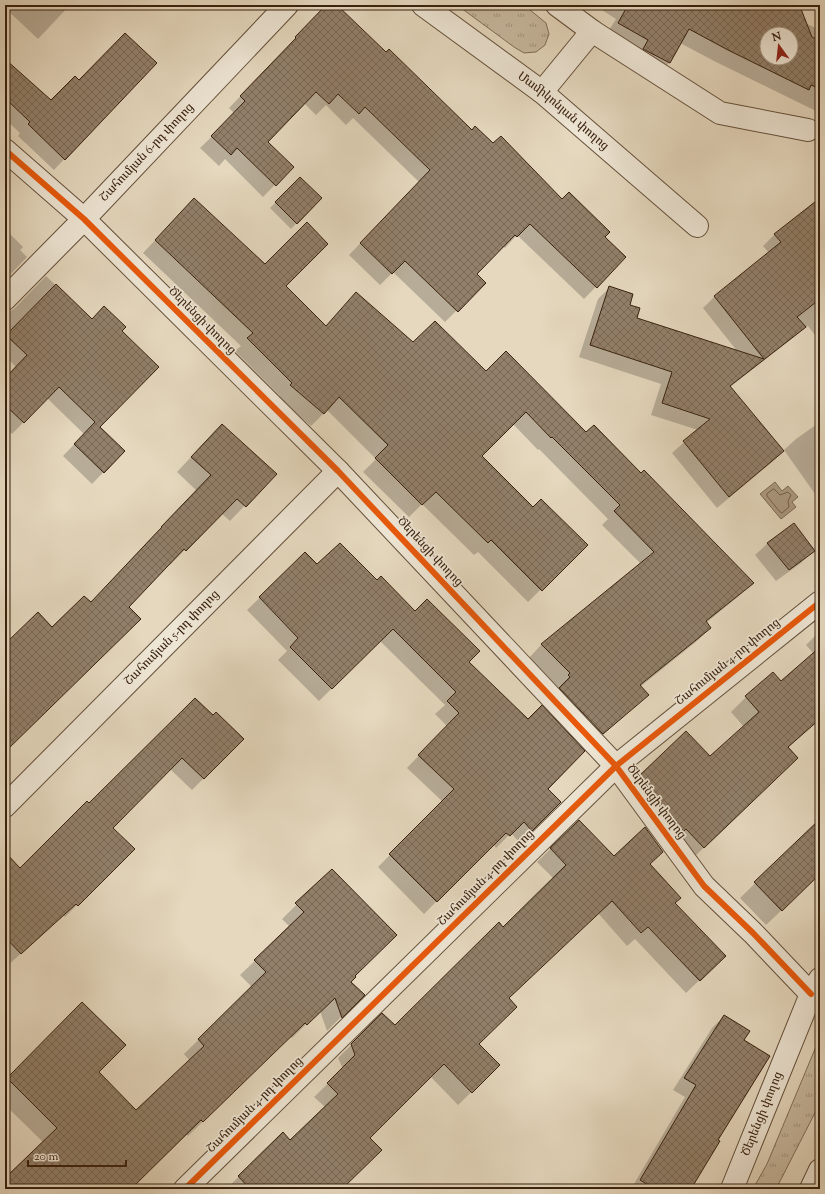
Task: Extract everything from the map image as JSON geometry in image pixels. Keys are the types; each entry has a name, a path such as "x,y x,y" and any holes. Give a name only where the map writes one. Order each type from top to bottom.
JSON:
{"street":[{"name":"Շահումյան 6-րդ փողոց","path":"5,299 84,219 287,5"},
{"name":"Մամիկոնյան փողոց","path":"423,5 542,92 697,226"},
{"path":"557,5 592,31 720,113 808,130"},
{"path":"542,92 592,31"},
{"name":"Ծերենցի փողոց","path":"5,150 84,219 338,470 616,766 704,886 753,933 816,987 732,1189"},
{"name":"Շահումյան 5-րդ փողոց","path":"5,806 338,470"},
{"name":"Շահումյան 4-րդ փողոց","path":"185,1189 616,766 820,602"},
{"path":"811,1189 820,1170"}],"green space":[{"path":"457,5 524,5 546,23 549,34 545,45 536,52 524,53"},
{"path":"820,1037 820,1103 776,1189 753,1189 767,1164"}],"water":[{"path":"775,482 782,491 788,486 798,497 792,502 796,507 781,519 760,494"}],"building":[{"path":"326,5 337,5 386,52 389,49 472,130 475,126 493,143 501,136 562,199 569,192 610,232 605,237 626,257 597,288 530,224 517,237 515,235 477,274 486,283 458,312 405,261 392,274 360,243 430,170 365,107 359,114 338,94 329,104 316,92 268,142 294,167 276,186 237,148 231,155 211,136 245,101 240,96"},
{"path":"628,5 792,5 801,9 812,37 820,41 820,89 811,85 809,90 760,66 799,66 799,26 759,26 759,65 689,29 670,63 643,49 648,40 618,23"},
{"path":"125,33 157,63 65,160 28,124 30,122 5,98 5,59 51,100 75,76 79,80"},
{"path":"300,177 322,198 297,224 275,202"},
{"path":"194,198 265,264 307,222 328,244 286,286 326,326 356,292 413,342 435,321 486,371 506,351 586,432 594,425 641,473 644,470 754,583 706,621 711,628 640,685 649,695 603,734 559,688 570,677 568,675 570,673 541,644 654,552 614,511 620,505 526,412 482,456 533,507 541,499 588,545 542,591 491,540 488,543 436,492 422,505 375,458 388,445 339,397 324,414 290,385 292,383 247,338 253,333 155,240"},
{"path":"820,198 820,299 797,317 806,327 730,386 784,451 729,497 683,441 710,419 662,403 672,372 590,345 609,286 633,294 630,305 640,308 637,318 764,359 714,296 781,242 774,234"},
{"path":"56,284 92,319 104,306 126,327 122,331 159,367 100,427 125,451 104,473 74,444 95,422 59,387 24,423 5,405 5,378 27,355 6,335"},
{"path":"222,424 277,474 246,507 237,499 186,551 184,549 129,607 141,619 5,752 5,644 38,612 52,627 84,596 91,602 211,475 191,457"},
{"path":"794,523 815,551 789,570 767,543"},
{"path":"340,543 377,580 381,576 415,611 427,599 480,651 469,662 528,719 542,705 585,751 548,789 561,802 532,831 524,822 510,836 506,833 437,902 389,854 454,789 418,755 459,713 447,701 456,692 393,629 332,689 290,647 298,638 259,597 305,552 317,564"},
{"path":"820,647 820,719 788,747 798,758 704,848 686,829 681,834 663,809 665,808 639,776 686,731 710,756 759,712 745,696 773,672 781,681"},
{"path":"195,698 213,715 216,712 244,739 204,779 182,758 113,828 135,849 78,906 76,904 21,954 5,937 5,852 20,868 87,801 89,803"},
{"path":"820,819 820,874 782,911 754,882"},
{"path":"579,820 614,856 645,827 663,852 650,864 681,898 675,903 726,956 700,981 648,927 641,933 612,901 509,998 517,1007 479,1044 500,1065 472,1093 444,1064 370,1138 382,1150 342,1189 250,1189 238,1176 283,1132 290,1140 338,1094 327,1083 355,1055 351,1044 382,1013 395,1025 499,922 503,927 566,865 550,848"},
{"path":"332,869 397,935 355,976 356,977 351,982 365,995 342,1018 335,998 307,1025 305,1023 203,1122 201,1120 131,1189 5,1189 5,1178 57,1128 7,1078 82,1002 126,1045 99,1072 136,1110 204,1046 198,1039 266,972 254,960 304,912 295,903"},
{"path":"724,1015 750,1031 744,1040 770,1056 718,1140 720,1141 691,1189 655,1189 640,1180 696,1085 684,1078"}],"cycle path":[{"path":"5,150 84,219 338,471 616,766 704,886 753,933 811,994"},
{"path":"185,1189 616,766 820,602"}]}
